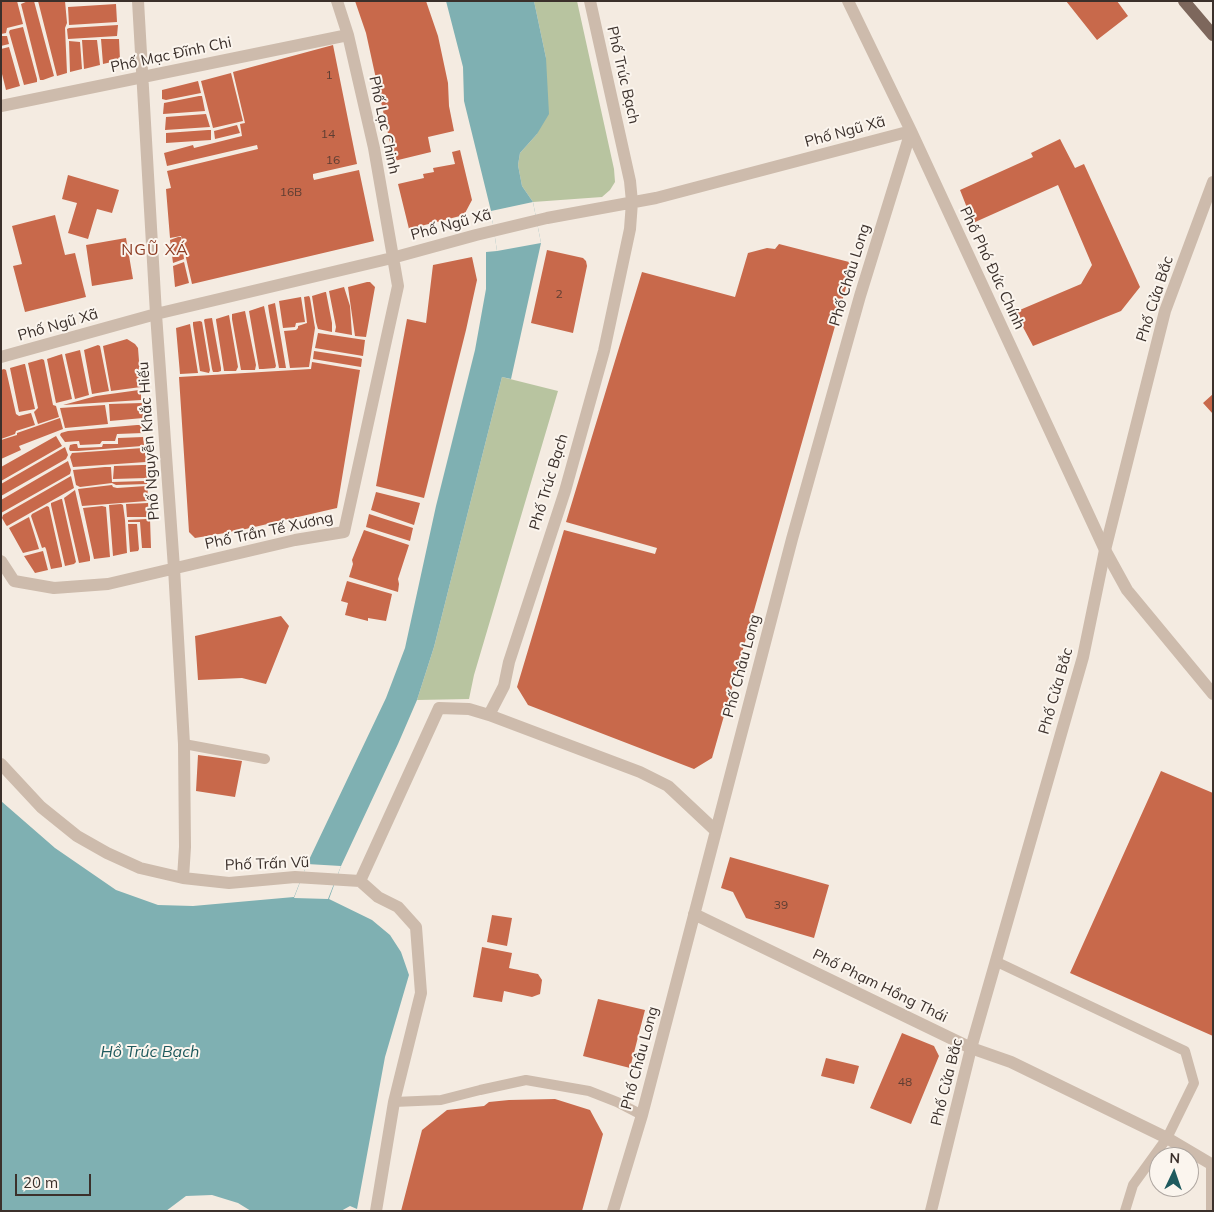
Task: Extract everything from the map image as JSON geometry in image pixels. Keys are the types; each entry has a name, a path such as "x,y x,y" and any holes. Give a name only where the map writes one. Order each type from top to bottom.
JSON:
{"main road":[{"path":"1184,1 1213,35"}],"street":[{"name":"Phố Nguyễn Khắc Hiếu","path":"138,1 184,744 185,847 183,878"},
{"name":"Phố Lạc Chinh","path":"337,1 348,35 374,148 392,258"},
{"name":"Phố Trúc Bạch","path":"489,715 504,686 512,653 570,472 604,351 630,229 632,202 630,181 590,1"},
{"name":"Phố Phó Đức Chính","path":"848,1 911,132 1105,550 1127,590 1213,694"},
{"name":"Phố Mạc Đĩnh Chi","path":"1,106 348,35"},
{"name":"Phố Ngũ Xã","path":"1,358 156,314 392,258 547,218 656,198 911,132"},
{"name":"Phố Châu Long","path":"613,1211 642,1115 792,539 860,296 911,132"},
{"name":"Phố Cửa Bắc","path":"931,1211 971,1048 1083,657 1105,550 1165,311 1213,182"},
{"name":"Phố Trần Tế Xương","path":"1,561 14,581 63,588 108,584 295,540 344,532 398,286 392,258"},
{"path":"376,1211 394,1102 421,993 416,926 398,907 378,897 360,881 439,708 469,709 489,715 640,772 668,786 716,831"},
{"name":"Phố Trấn Vũ","path":"1,764 41,807 77,836 140,868 183,878 229,883 295,877 360,881"},
{"name":"Phố Phạm Hồng Thái","path":"694,914 971,1048 1010,1062 1167,1138 1212,1165"}],"lane":[{"path":"184,744 265,759"},
{"path":"997,962 1185,1051 1194,1083 1167,1138 1132,1185 1125,1211"},
{"path":"394,1102 441,1100 526,1080 588,1091 618,1102 642,1115"},
{"path":"1210,1211 1212,1165"}],"green space":[{"path":"534,1 577,1 614,169 615,182 602,197 533,202 522,186 518,165 520,153 537,134 546,58"},
{"path":"502,377 558,391 474,675 469,699 417,700 434,647"}],"water":[{"name":"Hồ Trúc Bạch","path":"446,1 534,1 546,58 549,114 537,134 520,153 518,165 522,186 533,202 541,243 511,379 502,377 434,647 417,700 341,866 329,899 372,920 390,935 401,952 409,975 385,1057 357,1209 350,1206 341,1211 251,1211 238,1203 212,1195 186,1196 166,1211 1,1211 1,801 55,848 116,890 158,905 193,906 294,897 307,864 386,698 405,648 436,506 475,350 486,289 486,252 497,251 491,211 464,101 463,67"}],"pier":[{"path":"533,202 541,243 497,251 491,211"},
{"path":"307,864 341,866 328,899 294,898"}],"building":[{"path":"1,1 17,1 23,24 7,28 6,33 1,34"},
{"path":"34,1 54,76 43,80 40,80 21,4"},
{"path":"38,1 65,1 67,73 57,76"},
{"path":"355,1 426,1 438,36 448,83 449,106 454,131 428,137 431,152 394,161 366,33"},
{"path":"1066,1 1117,1 1128,16 1097,40"},
{"path":"116,4 117,22 69,25 68,7"},
{"path":"118,25 117,36 68,39 67,29 69,28"},
{"path":"23,27 37,79 37,82 24,85 9,32 10,30"},
{"path":"1,36 7,36 9,44 1,46"},
{"path":"101,39 119,39 120,60 103,64"},
{"path":"82,40 97,40 100,65 84,69"},
{"path":"69,41 80,42 82,69 70,72"},
{"path":"333,45 357,164 313,174 313,177 314,180 359,170 374,241 192,284 181,236 170,238 166,189 171,188 167,171 258,149 257,145 167,166 164,153 193,145 194,148 242,136 240,124 245,123 233,72"},
{"path":"9,47 20,86 6,90 1,70 1,49"},
{"path":"231,73 243,121 213,128 201,81"},
{"path":"198,81 201,93 166,100 162,99 162,90"},
{"path":"202,96 205,111 163,114 164,103"},
{"path":"206,114 210,127 165,130 166,117"},
{"path":"237,125 240,133 215,139 214,131"},
{"path":"211,130 211,140 166,143 166,133"},
{"path":"1060,139 1075,168 1084,164 1140,287 1121,311 1033,346 1015,312 1081,284 1092,265 1058,185 973,223 960,190 1033,157 1031,153"},
{"path":"460,150 472,200 464,215 409,229 398,184 424,178 423,174 434,172 433,168 455,164 452,152"},
{"path":"68,175 119,190 112,213 97,209 88,239 68,233 77,203 62,199"},
{"path":"55,215 65,255 75,253 86,297 25,312 13,266 22,264 12,226"},
{"path":"181,237 184,259 173,263 170,240"},
{"path":"126,238 133,279 92,286 86,245"},
{"path":"779,244 853,263 712,758 694,769 528,705 517,687 564,530 655,554 657,548 566,522 642,272 735,297 748,253 767,248 775,249"},
{"path":"547,250 583,258 586,261 587,266 573,333 531,323"},
{"path":"472,257 477,280 424,498 376,486 407,319 426,323 433,265"},
{"path":"184,262 189,283 175,287 173,266"},
{"path":"370,282 375,287 366,337 355,336 348,287"},
{"path":"344,287 350,306 352,335 335,332 336,327 329,291"},
{"path":"326,292 332,332 318,329 312,296"},
{"path":"309,296 315,328 309,367 290,368 284,331 296,330 298,326 307,323 304,297"},
{"path":"301,297 305,322 296,323 295,327 283,328 279,301"},
{"path":"275,303 286,368 279,368 269,312 268,305"},
{"path":"264,306 276,366 275,368 259,369 249,311"},
{"path":"245,311 256,365 255,370 241,370 232,319 232,314"},
{"path":"229,315 238,367 236,371 224,371 216,320"},
{"path":"212,318 221,368 221,371 218,372 213,372 212,369 204,320"},
{"path":"193,322 202,322 209,373 200,371"},
{"path":"190,324 198,373 180,374 176,328"},
{"path":"318,333 365,340 363,356 315,348"},
{"path":"127,339 138,348 141,387 111,391 103,346"},
{"path":"100,346 109,391 92,394 84,350"},
{"path":"80,350 89,395 75,399 65,354"},
{"path":"314,351 360,358 362,359 361,367 313,359"},
{"path":"62,354 72,399 56,403 47,359"},
{"path":"44,360 53,405 56,406 59,417 38,424 34,412 38,408 28,363"},
{"path":"312,362 360,370 337,508 237,531 195,538 189,532 179,377 311,369"},
{"path":"25,364 35,409 19,412 10,368"},
{"path":"1,370 6,370 16,414 19,416 31,413 35,425 16,431 15,434 1,439"},
{"path":"141,390 141,400 63,405 96,396"},
{"path":"1213,394 1213,414 1203,403"},
{"path":"142,403 143,418 110,421 109,404"},
{"path":"105,405 108,424 65,428 60,408"},
{"path":"60,418 63,429 19,446 21,450 1,459 1,440"},
{"path":"143,425 143,433 117,434 115,441 102,441 100,444 80,445 79,441 65,442 60,435 68,431"},
{"path":"56,436 62,446 1,481 1,467"},
{"path":"143,437 144,445 142,446 78,451 70,451 69,449 70,445 74,444 77,444 78,448 102,447 103,444 118,444 118,438"},
{"path":"65,447 68,455 66,459 1,496 1,484"},
{"path":"145,449 146,462 73,467 70,457 72,453"},
{"path":"68,461 71,470 70,474 1,513 1,500"},
{"path":"146,465 147,478 113,479 114,466"},
{"path":"111,467 112,482 147,481 147,484 116,485 112,483 80,487 76,485 73,470"},
{"path":"71,476 74,488 6,525 2,518 3,515"},
{"path":"112,485 117,488 146,486 148,487 147,501 82,506 78,489"},
{"path":"75,490 90,557 90,561 79,563 64,498"},
{"path":"376,492 420,503 414,525 371,510"},
{"path":"62,499 76,562 65,566 51,505 51,503"},
{"path":"148,503 150,517 127,517 126,504"},
{"path":"109,505 123,505 125,520 127,553 113,556"},
{"path":"47,506 49,507 62,565 62,567 51,569 46,549 45,547 42,548 31,516"},
{"path":"106,507 110,557 94,559 83,508"},
{"path":"369,514 413,528 410,541 366,527"},
{"path":"29,517 39,549 23,553 9,528"},
{"path":"150,519 151,548 142,548 140,522 128,522 128,520"},
{"path":"128,524 137,524 138,551 130,552"},
{"path":"364,530 409,545 398,579 398,592 349,577 353,564 352,560"},
{"path":"43,551 48,570 35,573 24,556"},
{"path":"347,581 392,594 386,621 368,618 368,621 345,615 348,603 341,601"},
{"path":"281,616 289,626 266,684 242,678 198,680 195,636"},
{"path":"198,755 242,761 235,797 196,791"},
{"path":"1161,771 1213,793 1213,1036 1070,973"},
{"path":"730,857 829,885 814,938 746,918 733,892 721,888"},
{"path":"492,915 512,918 507,946 487,942"},
{"path":"482,947 512,953 509,968 538,974 542,980 540,994 532,997 504,991 502,1002 473,997"},
{"path":"598,999 645,1010 630,1068 583,1056"},
{"path":"902,1033 934,1046 939,1056 911,1124 870,1108"},
{"path":"826,1058 859,1066 854,1084 821,1076"},
{"path":"555,1099 590,1110 603,1134 582,1211 401,1211 422,1130 447,1110 484,1106 489,1102"}],"district":[{"name":"NGŨ XÁ","path":"155,250"}]}
